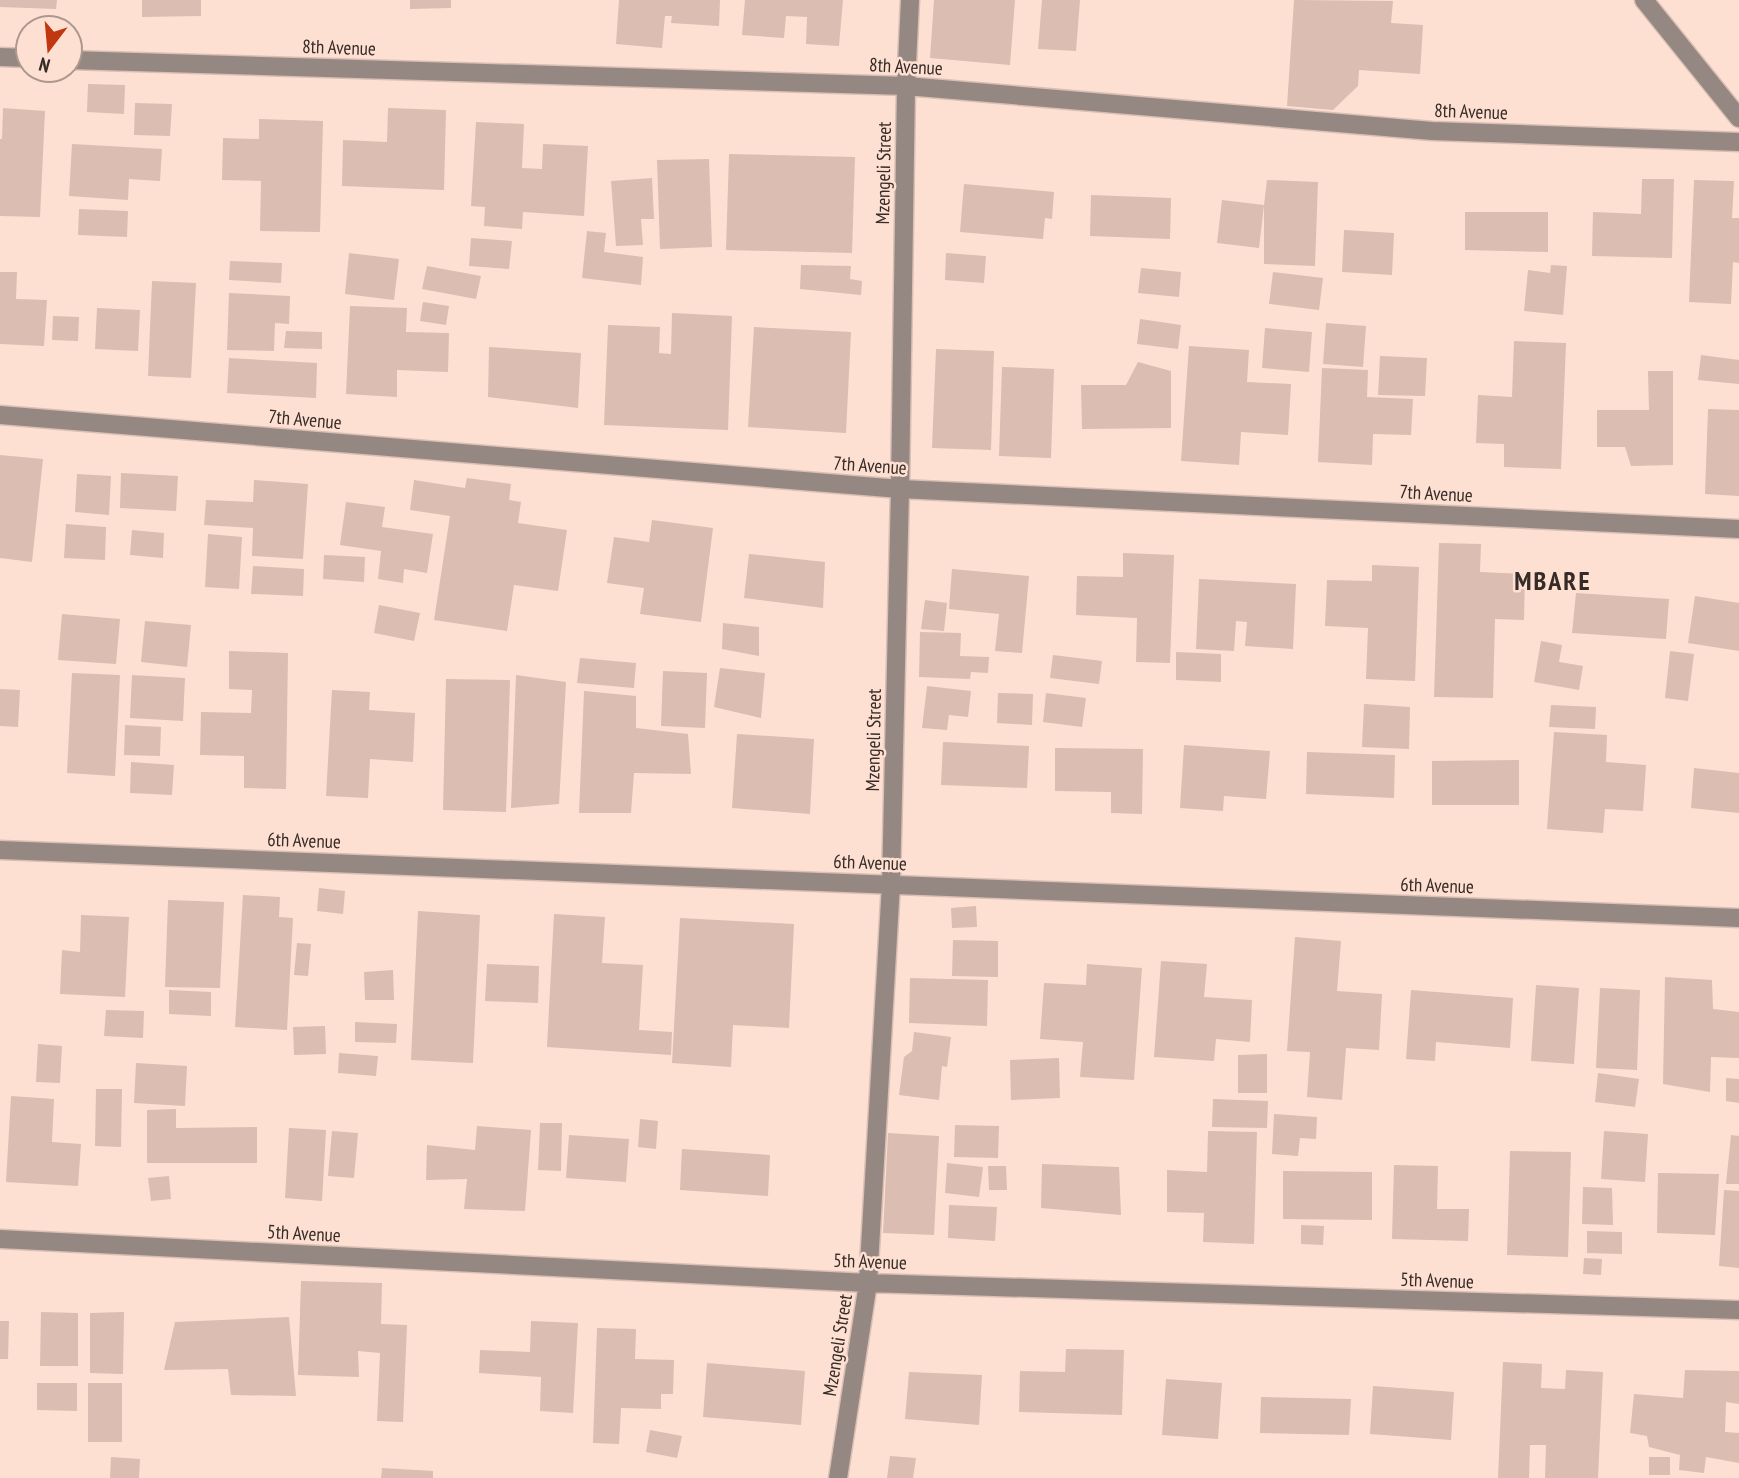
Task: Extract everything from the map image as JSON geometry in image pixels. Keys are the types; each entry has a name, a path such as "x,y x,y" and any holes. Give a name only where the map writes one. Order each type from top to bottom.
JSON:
{"street":[{"name":"Mzengeli Street","path":"838,1478 868,1283 891,884 905,86 910,0"},
{"path":"1644,0 1739,118"},
{"name":"8th Avenue","path":"84,60 905,86 1432,131 1739,142"},
{"name":"7th Avenue","path":"0,415 900,489 1739,529"},
{"name":"6th Avenue","path":"0,850 1739,918"},
{"name":"5th Avenue","path":"0,1239 868,1283 1739,1310"}],"building":[{"path":"0,0 57,0 56,9 0,7"},
{"path":"142,0 201,0 201,16 142,17"},
{"path":"410,0 451,0 451,8 410,9"},
{"path":"619,0 720,0 719,26 671,23 672,16 665,16 662,48 616,44"},
{"path":"745,0 843,0 839,46 806,44 807,17 786,16 784,38 742,35"},
{"path":"934,0 1015,0 1010,65 930,58"},
{"path":"1042,0 1080,0 1076,51 1038,49"},
{"path":"1294,0 1393,1 1391,23 1423,25 1420,74 1359,70 1358,86 1333,110 1287,106"},
{"path":"88,84 125,85 124,114 87,112"},
{"path":"135,103 172,104 170,136 134,135"},
{"path":"3,108 45,111 40,217 0,216 0,139"},
{"path":"388,108 446,110 444,190 342,186 343,140 387,142"},
{"path":"259,119 323,121 320,232 260,231 261,181 222,180 223,138 259,139"},
{"path":"476,122 524,124 522,168 542,169 543,144 588,146 584,216 523,212 522,229 484,226 485,207 471,206"},
{"path":"72,144 162,149 160,181 129,179 128,200 69,196"},
{"path":"729,154 855,157 852,253 726,250"},
{"path":"709,159 712,247 660,249 657,160"},
{"path":"652,178 654,219 641,219 643,245 616,246 611,181"},
{"path":"1642,179 1674,179 1672,258 1592,256 1593,212 1641,214"},
{"path":"1267,180 1318,182 1315,266 1264,264 1264,205"},
{"path":"1694,180 1734,181 1732,218 1739,218 1739,263 1733,262 1731,304 1689,302"},
{"path":"964,184 1054,192 1052,219 1045,218 1043,239 960,232"},
{"path":"1091,195 1171,198 1170,239 1090,236"},
{"path":"1222,200 1264,205 1259,248 1217,243"},
{"path":"79,209 128,211 127,237 78,235"},
{"path":"1465,212 1548,212 1548,252 1465,250"},
{"path":"1344,230 1394,233 1392,275 1342,272"},
{"path":"587,231 606,233 604,252 643,257 641,285 582,278"},
{"path":"471,238 512,241 509,269 469,266"},
{"path":"349,253 399,259 394,300 345,294"},
{"path":"946,253 986,256 984,283 945,280"},
{"path":"230,261 282,263 281,283 229,280"},
{"path":"801,265 851,266 850,279 862,281 861,295 800,289"},
{"path":"1551,265 1567,266 1563,315 1524,311 1528,270 1550,273"},
{"path":"427,266 481,276 476,299 422,289"},
{"path":"1141,268 1181,272 1179,297 1138,293"},
{"path":"0,272 17,272 16,299 47,300 44,346 0,344"},
{"path":"1273,272 1323,278 1319,310 1269,304"},
{"path":"152,281 196,283 191,378 148,376"},
{"path":"229,293 290,296 289,324 275,323 274,351 227,350"},
{"path":"423,302 449,306 446,325 420,321"},
{"path":"350,306 407,308 406,332 449,333 448,372 397,370 397,397 346,394"},
{"path":"97,308 140,310 138,351 95,349"},
{"path":"672,313 732,316 728,430 604,425 608,325 660,327 659,353 671,354"},
{"path":"53,316 79,317 78,341 52,340"},
{"path":"1140,319 1181,325 1178,349 1137,344"},
{"path":"1326,323 1366,326 1363,367 1323,364"},
{"path":"754,327 851,332 846,433 748,427"},
{"path":"1265,328 1312,332 1309,372 1262,368"},
{"path":"286,331 322,332 322,349 284,348"},
{"path":"1514,341 1566,343 1561,469 1504,467 1504,444 1476,443 1478,395 1512,397"},
{"path":"1189,346 1249,350 1247,382 1291,384 1288,435 1241,432 1239,465 1181,461"},
{"path":"489,347 581,353 578,408 488,397"},
{"path":"936,349 994,351 991,450 932,448"},
{"path":"1701,355 1739,360 1739,384 1698,380"},
{"path":"1380,356 1427,358 1425,396 1378,395"},
{"path":"229,358 317,363 316,398 227,393"},
{"path":"1138,362 1171,371 1171,428 1082,429 1081,385 1126,385"},
{"path":"1002,367 1054,369 1051,458 999,456"},
{"path":"1322,368 1368,370 1367,397 1413,399 1411,435 1373,434 1372,465 1318,462"},
{"path":"1648,371 1673,371 1673,465 1631,466 1625,447 1597,447 1597,410 1649,410"},
{"path":"1708,409 1739,410 1739,496 1705,494"},
{"path":"0,455 43,459 32,562 0,558"},
{"path":"121,473 178,476 176,511 120,508"},
{"path":"77,474 111,476 109,515 75,512"},
{"path":"467,478 511,484 509,500 521,502 518,523 567,530 558,591 514,585 507,631 434,620 450,516 410,510 414,480 465,488"},
{"path":"254,480 308,484 303,559 252,556 253,528 204,525 206,500 253,502"},
{"path":"346,502 385,507 382,527 433,534 427,573 404,569 403,583 378,579 381,551 340,545"},
{"path":"652,520 713,528 701,622 640,614 644,588 607,583 614,537 649,542"},
{"path":"66,524 106,527 105,560 64,558"},
{"path":"132,530 164,533 163,558 130,555"},
{"path":"208,534 242,537 239,589 205,587"},
{"path":"1439,543 1481,544 1480,572 1525,574 1524,620 1495,619 1493,698 1434,697"},
{"path":"1123,553 1174,555 1170,663 1136,662 1137,618 1076,615 1077,576 1123,577"},
{"path":"749,554 825,562 823,608 744,598"},
{"path":"324,555 365,557 364,582 323,579"},
{"path":"1372,565 1419,567 1415,681 1366,679 1368,628 1325,626 1327,580 1372,581"},
{"path":"253,566 304,569 303,596 251,594"},
{"path":"952,569 1029,576 1022,653 995,651 999,614 949,609"},
{"path":"1199,579 1296,584 1293,649 1245,646 1247,622 1236,621 1234,651 1196,649"},
{"path":"1576,593 1669,599 1666,639 1572,633"},
{"path":"1695,596 1739,603 1739,651 1688,643"},
{"path":"925,600 947,603 944,631 921,629"},
{"path":"379,605 420,613 414,641 374,633"},
{"path":"62,614 120,619 116,664 58,660"},
{"path":"145,621 191,625 187,667 141,662"},
{"path":"723,623 759,627 759,656 722,649"},
{"path":"920,632 961,633 960,656 989,657 988,673 971,672 970,679 919,677"},
{"path":"1541,641 1562,645 1559,662 1583,666 1579,690 1534,682"},
{"path":"229,651 288,653 286,789 244,788 244,756 200,755 201,712 251,713 252,690 229,689"},
{"path":"1670,651 1694,654 1688,701 1665,698"},
{"path":"1176,652 1221,654 1221,682 1176,680"},
{"path":"1053,655 1102,661 1099,684 1050,678"},
{"path":"580,658 636,663 634,688 577,683"},
{"path":"720,668 765,673 761,718 714,707"},
{"path":"663,671 707,673 705,728 661,726"},
{"path":"72,673 120,675 115,776 67,773"},
{"path":"132,675 185,678 183,721 130,718"},
{"path":"516,675 566,682 559,804 511,808"},
{"path":"446,679 510,680 506,812 443,810"},
{"path":"927,686 971,691 968,717 949,715 947,730 922,728"},
{"path":"0,689 20,690 18,727 0,726"},
{"path":"332,690 370,692 369,710 415,713 413,762 370,759 368,798 326,796"},
{"path":"584,691 636,696 636,728 688,734 691,774 634,773 631,813 579,813"},
{"path":"998,693 1033,694 1032,725 997,723"},
{"path":"1046,693 1086,698 1082,727 1043,722"},
{"path":"1364,704 1410,707 1409,749 1362,747"},
{"path":"1551,705 1596,707 1595,729 1549,727"},
{"path":"125,725 161,727 160,756 124,755"},
{"path":"1554,732 1607,735 1606,762 1646,765 1643,811 1605,809 1603,833 1547,829"},
{"path":"737,734 814,739 810,814 732,808"},
{"path":"943,742 1029,746 1027,788 941,785"},
{"path":"1184,745 1270,751 1266,799 1224,796 1223,811 1180,808"},
{"path":"1055,748 1143,749 1142,814 1111,813 1111,792 1055,791"},
{"path":"1307,752 1395,755 1394,798 1306,794"},
{"path":"1519,760 1519,805 1432,805 1432,761"},
{"path":"131,762 174,765 172,795 130,793"},
{"path":"1694,768 1739,773 1739,813 1691,808"},
{"path":"319,888 345,891 343,914 317,911"},
{"path":"243,895 280,897 279,917 293,918 287,1030 235,1027"},
{"path":"168,900 224,902 220,988 165,987"},
{"path":"976,906 977,927 952,928 951,908"},
{"path":"418,911 480,915 473,1063 411,1060"},
{"path":"554,914 605,917 602,963 643,965 639,1030 672,1032 671,1055 547,1047"},
{"path":"81,915 129,917 125,997 60,994 62,950 80,952"},
{"path":"680,918 794,924 789,1028 733,1025 731,1067 672,1063"},
{"path":"1295,937 1341,941 1337,991 1382,994 1379,1050 1346,1048 1342,1100 1307,1097 1310,1052 1287,1051"},
{"path":"953,940 998,941 998,977 952,976"},
{"path":"297,943 311,944 308,976 294,975"},
{"path":"1161,961 1207,964 1204,997 1252,1000 1250,1042 1216,1039 1214,1061 1154,1057"},
{"path":"487,964 539,966 538,1003 485,1001"},
{"path":"1087,964 1142,968 1134,1080 1080,1077 1083,1042 1040,1039 1044,983 1086,985"},
{"path":"393,970 394,1000 365,1000 364,972"},
{"path":"1665,977 1712,980 1713,1009 1739,1012 1739,1058 1711,1057 1710,1092 1663,1084"},
{"path":"910,978 988,980 987,1026 909,1023"},
{"path":"1536,985 1579,988 1574,1064 1531,1061"},
{"path":"1600,988 1640,990 1637,1070 1596,1068"},
{"path":"169,990 211,992 211,1016 169,1014"},
{"path":"1411,990 1513,998 1510,1048 1436,1042 1435,1061 1406,1059"},
{"path":"106,1010 144,1011 143,1038 104,1036"},
{"path":"355,1022 397,1024 396,1043 355,1042"},
{"path":"325,1026 326,1054 294,1055 293,1027"},
{"path":"914,1032 951,1037 947,1067 942,1066 939,1100 899,1095 904,1057 912,1051"},
{"path":"38,1044 62,1046 60,1083 36,1082"},
{"path":"339,1053 378,1056 376,1076 338,1073"},
{"path":"1267,1054 1267,1093 1238,1093 1238,1055"},
{"path":"1059,1058 1060,1098 1011,1100 1010,1060"},
{"path":"136,1063 187,1066 185,1106 134,1103"},
{"path":"1598,1073 1639,1079 1635,1107 1595,1102"},
{"path":"1726,1078 1739,1079 1739,1103 1726,1101"},
{"path":"96,1089 122,1089 121,1147 95,1146"},
{"path":"11,1096 54,1099 52,1142 81,1144 78,1186 6,1182"},
{"path":"1213,1099 1268,1101 1267,1128 1212,1127"},
{"path":"176,1109 176,1128 257,1127 257,1163 147,1163 147,1110"},
{"path":"1274,1114 1317,1117 1316,1139 1300,1138 1298,1156 1272,1154"},
{"path":"640,1119 658,1121 656,1149 638,1147"},
{"path":"540,1123 562,1123 561,1171 538,1170"},
{"path":"955,1125 999,1126 998,1158 954,1157"},
{"path":"477,1126 531,1130 525,1211 464,1209 467,1179 426,1180 427,1145 475,1150"},
{"path":"289,1128 326,1130 322,1201 285,1198"},
{"path":"332,1131 358,1133 354,1178 328,1176"},
{"path":"1208,1131 1257,1132 1254,1244 1203,1242 1204,1213 1167,1212 1167,1170 1207,1172"},
{"path":"1604,1131 1648,1134 1645,1182 1601,1179"},
{"path":"888,1133 939,1136 934,1235 883,1233"},
{"path":"569,1135 629,1139 626,1182 566,1178"},
{"path":"1731,1135 1739,1136 1739,1184 1726,1184"},
{"path":"682,1149 770,1155 768,1196 680,1190"},
{"path":"1510,1151 1571,1152 1568,1257 1507,1255"},
{"path":"947,1163 983,1167 979,1197 945,1193"},
{"path":"1042,1164 1119,1167 1121,1215 1041,1208"},
{"path":"1394,1165 1438,1166 1437,1209 1469,1209 1468,1241 1392,1239"},
{"path":"988,1166 1006,1166 1007,1190 989,1190"},
{"path":"1283,1171 1372,1172 1372,1220 1283,1219"},
{"path":"1658,1173 1719,1174 1715,1235 1657,1233"},
{"path":"169,1176 171,1199 151,1201 148,1178"},
{"path":"1583,1187 1612,1188 1613,1225 1582,1224"},
{"path":"1724,1190 1739,1191 1739,1268 1719,1266"},
{"path":"949,1205 997,1207 995,1241 948,1238"},
{"path":"1301,1225 1324,1226 1323,1245 1301,1244"},
{"path":"1587,1231 1622,1232 1622,1254 1587,1253"},
{"path":"1584,1258 1602,1259 1601,1275 1583,1274"},
{"path":"301,1281 382,1283 381,1324 407,1325 403,1422 377,1421 380,1353 358,1351 359,1377 298,1375"},
{"path":"41,1312 78,1313 78,1366 40,1366"},
{"path":"124,1312 123,1374 90,1373 90,1313"},
{"path":"289,1317 296,1396 231,1395 228,1369 164,1370 175,1322"},
{"path":"0,1321 9,1321 8,1359 0,1359"},
{"path":"531,1321 578,1323 573,1413 540,1411 541,1377 479,1373 480,1350 530,1352"},
{"path":"597,1328 636,1329 635,1359 674,1360 673,1394 661,1394 661,1409 621,1408 619,1444 593,1443"},
{"path":"1066,1349 1124,1350 1122,1415 1019,1412 1020,1371 1065,1372"},
{"path":"1503,1362 1542,1364 1541,1388 1565,1389 1566,1370 1603,1372 1598,1478 1545,1478 1546,1445 1530,1445 1529,1478 1498,1478"},
{"path":"707,1363 805,1371 801,1425 703,1417"},
{"path":"1685,1370 1739,1371 1739,1404 1726,1402 1725,1432 1739,1433 1739,1463 1706,1457 1704,1473 1679,1470 1680,1455 1649,1447 1647,1436 1630,1433 1634,1394 1683,1398"},
{"path":"909,1372 982,1375 979,1425 905,1419"},
{"path":"1166,1379 1222,1383 1218,1439 1162,1435"},
{"path":"37,1383 77,1383 77,1411 37,1410"},
{"path":"88,1383 122,1383 122,1442 88,1442"},
{"path":"1373,1386 1454,1392 1451,1440 1370,1434"},
{"path":"1261,1397 1351,1399 1349,1435 1260,1433"},
{"path":"650,1430 682,1436 677,1458 646,1452"},
{"path":"890,1456 916,1458 913,1478 887,1478"},
{"path":"111,1457 140,1459 139,1478 110,1478"},
{"path":"1649,1457 1670,1457 1670,1475 1649,1475"},
{"path":"382,1468 433,1471 433,1478 381,1478"}],"district":[{"name":"MBARE","path":"1553,580"}]}
